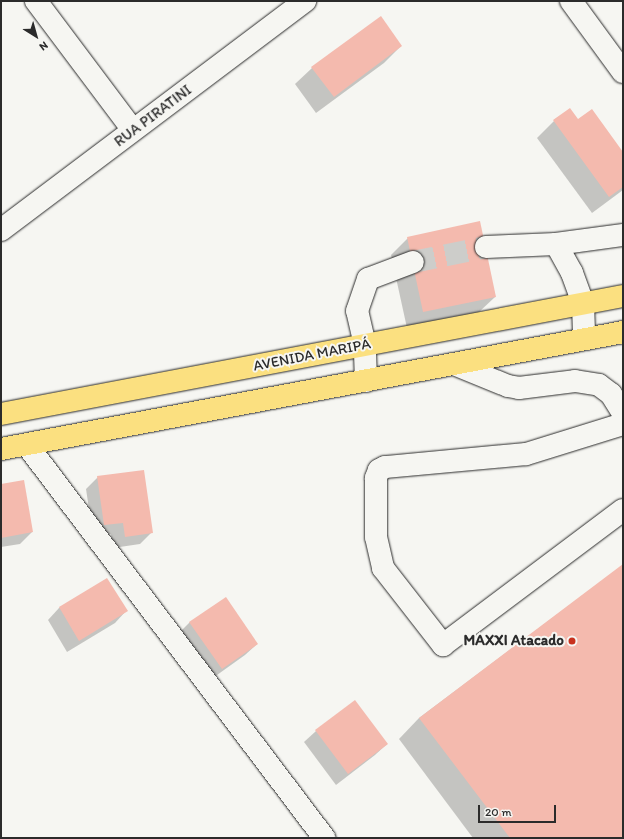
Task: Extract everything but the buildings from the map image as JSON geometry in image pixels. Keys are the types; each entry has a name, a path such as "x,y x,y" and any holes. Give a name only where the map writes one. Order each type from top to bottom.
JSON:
{"main road":[{"name":"AVENIDA MARIPÁ","path":"1,414 623,296"},
{"path":"1,450 623,332"}],"street":[{"path":"36,1 133,130"},
{"name":"RUA PIRATINI","path":"1,230 305,1"},
{"path":"571,1 623,72"},
{"path":"486,247 556,244 623,235"},
{"path":"556,244 572,273 583,304 584,339"},
{"path":"366,381 365,345 357,311 368,279 413,262"},
{"path":"454,364 508,386 519,388 575,381 599,385 611,394 623,414"},
{"path":"623,424 526,454 385,467 379,470 376,478 376,537 383,568 443,645 623,510"},
{"path":"27,445 324,838"}],"tunnel":[{"path":"413,262 486,247"}],"place":[{"name":"MAXXI Atacado","path":"572,641"}]}
